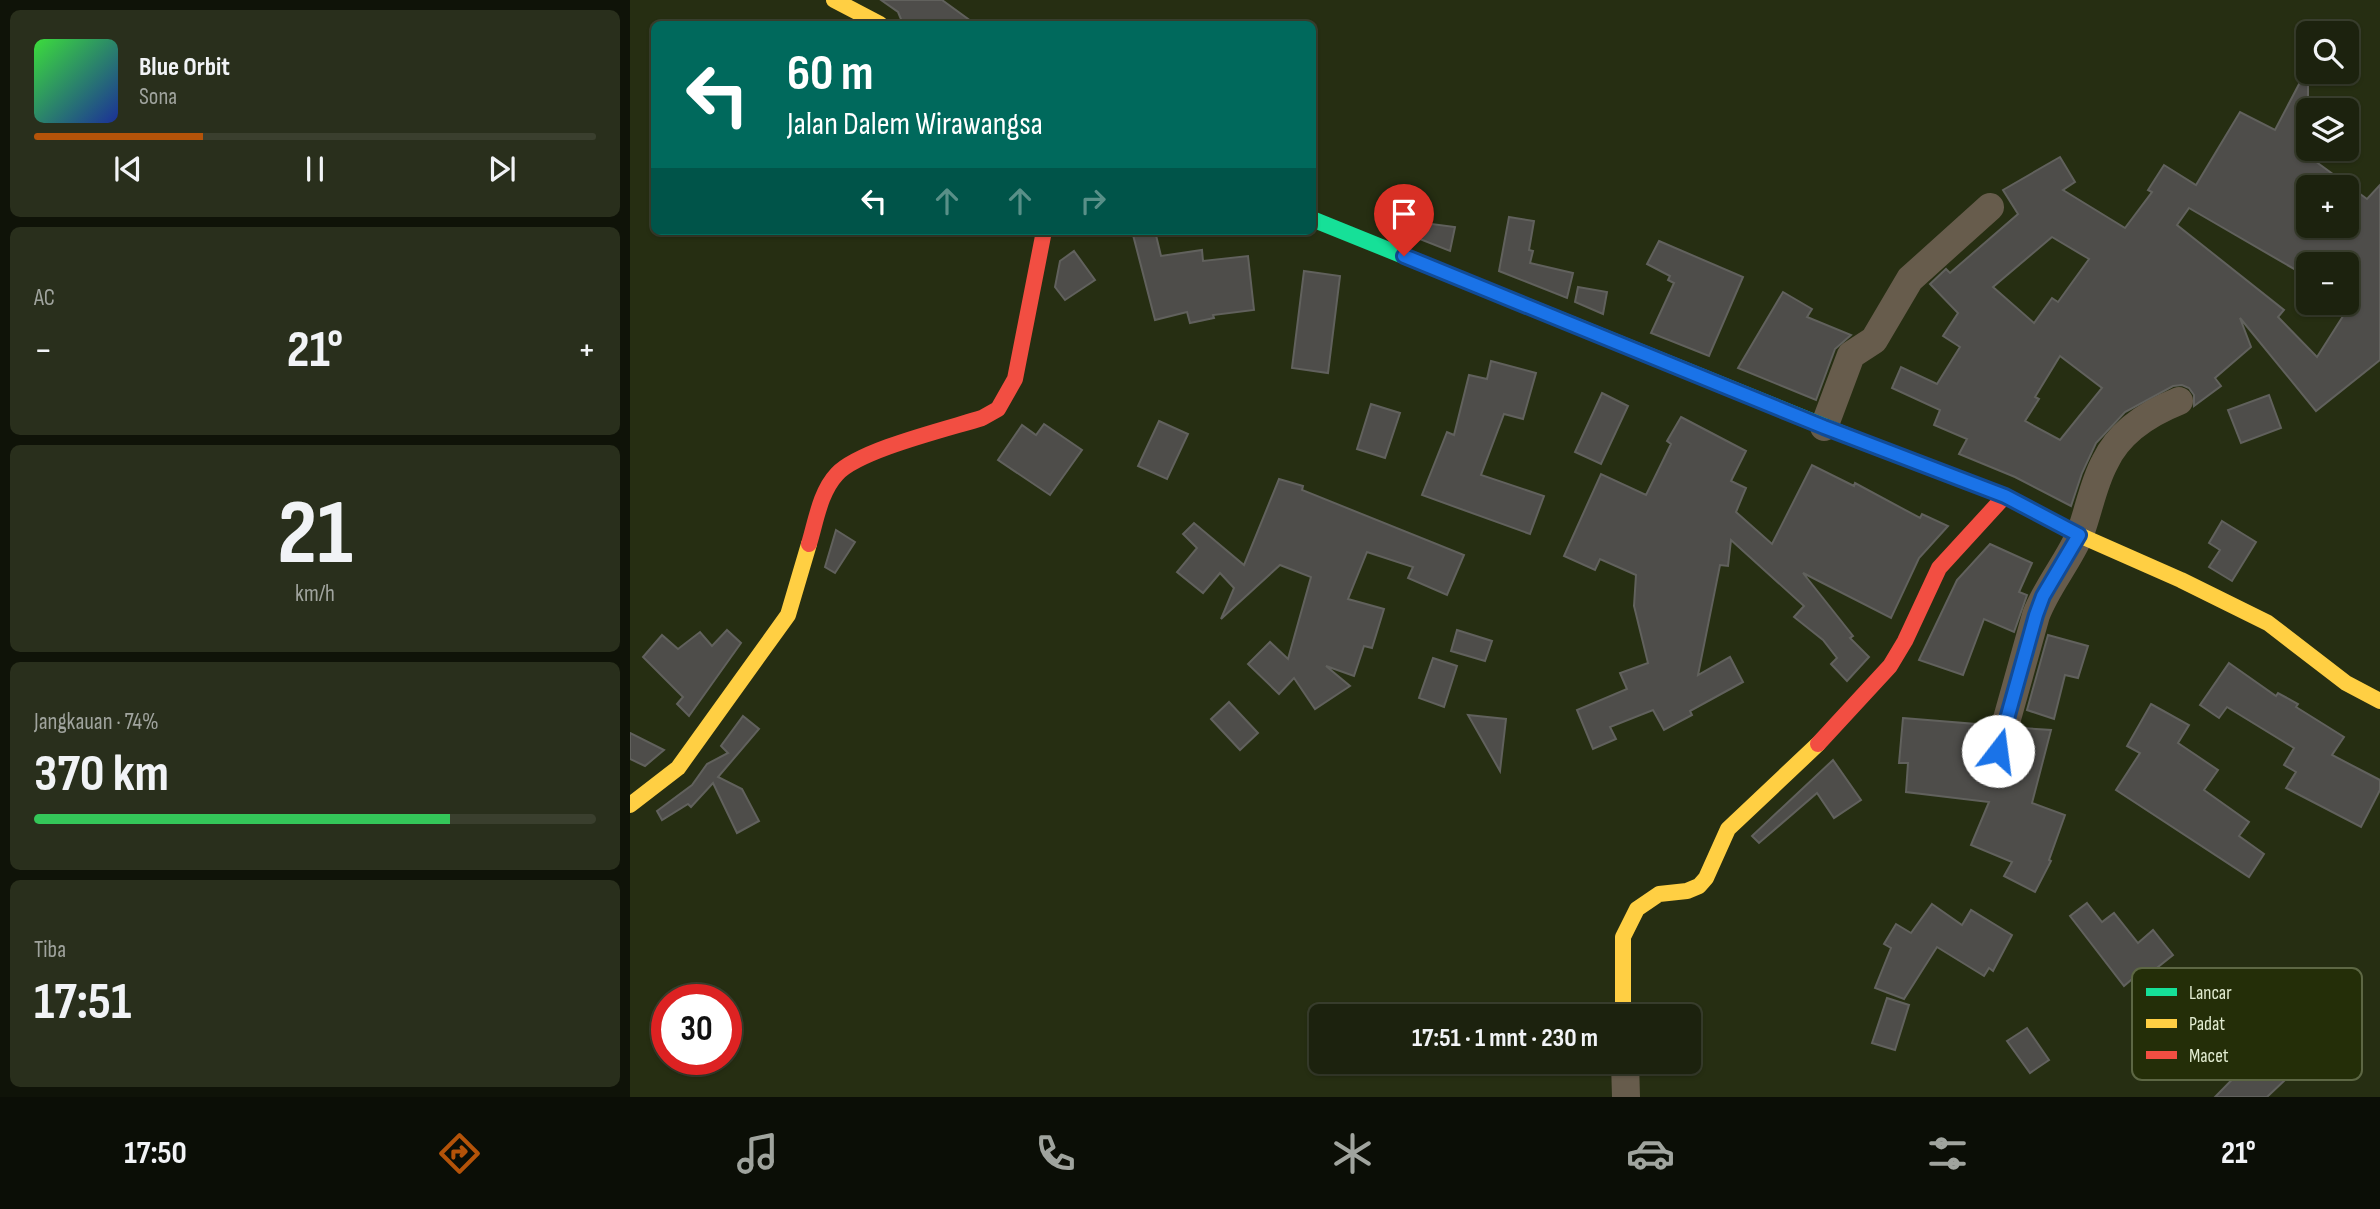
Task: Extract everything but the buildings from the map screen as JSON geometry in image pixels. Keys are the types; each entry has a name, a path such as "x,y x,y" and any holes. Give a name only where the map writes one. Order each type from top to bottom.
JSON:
{"street":[{"path":"834,0 874,21"},
{"path":"1824,427 1851,355 1874,340 1910,279 1990,207"},
{"path":"1316,221 1824,427 2005,496 2079,535 2181,580 2268,623 2346,683 2380,701"},
{"path":"630,805 678,768 788,615 823,496 835,474 856,458 982,418 998,409 1014,379 1043,235"},
{"path":"1998,751 2036,615 2043,596 2079,535 2105,460 2127,433 2151,412 2179,401"},
{"path":"1622,1004 1620,963 1623,937 1637,909 1658,894 1687,891 1699,886 1706,878 1722,839 1733,823 1836,727 1890,666 1905,641 1939,568 2005,496"},
{"path":"1625,1074 1626,1097"}],"traffic: fast":[{"path":"1316,221 1876,447"}],"traffic: slow":[{"path":"834,0 874,21"},
{"path":"1876,447 2005,496 2079,535 2181,580 2268,623 2346,683 2380,701"},
{"path":"630,805 678,768 788,615 809,544"},
{"path":"1623,1004 1623,937 1637,909 1659,894 1687,891 1699,886 1706,878 1728,829 1818,744"}],"traffic: jam":[{"path":"809,544 826,489 848,465 883,449 982,418 998,409 1015,379 1043,235"},
{"path":"1818,744 1890,666 1905,641 1939,568 2005,496"}],"route":[{"path":"1404,256 1824,427 2005,496 2079,535 2043,596 2030,632 1998,751"}]}
